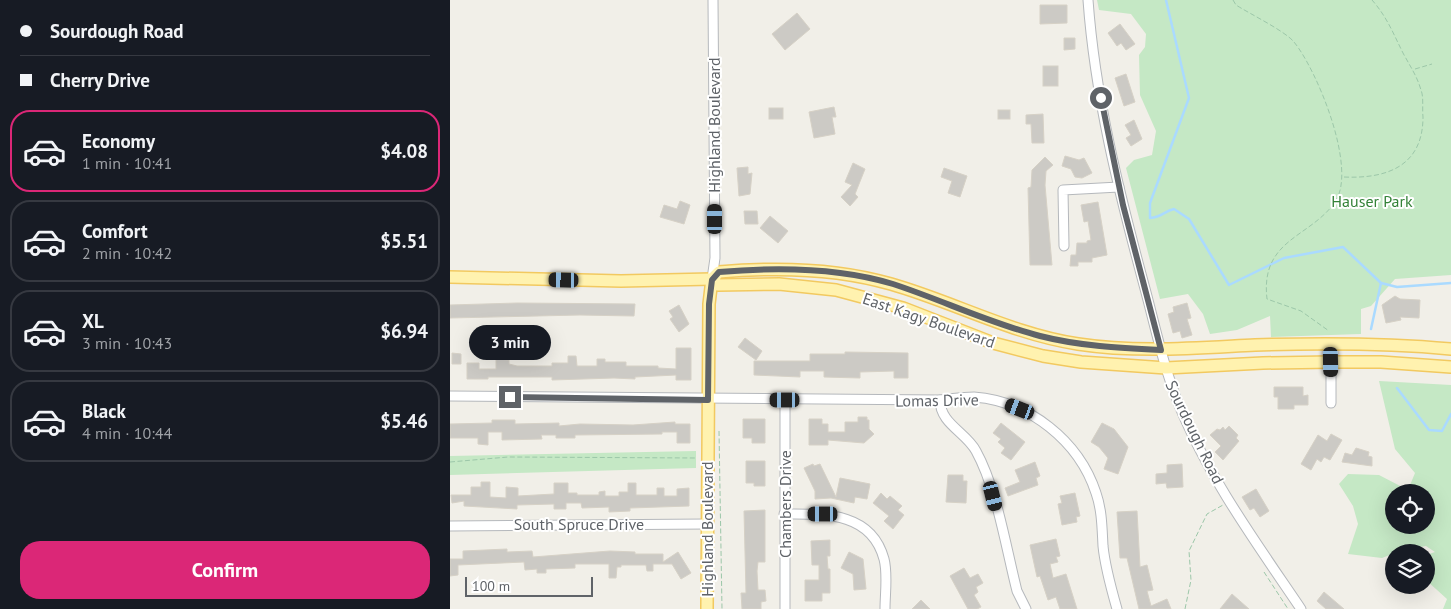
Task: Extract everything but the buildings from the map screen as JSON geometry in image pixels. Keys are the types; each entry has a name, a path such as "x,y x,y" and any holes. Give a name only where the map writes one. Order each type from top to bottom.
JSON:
{"main road":[{"name":"East Kagy Boulevard","path":"1451,349 1345,343 1161,350 1078,344 1016,330 891,284 839,273 786,270 733,271 719,272 712,280 718,285 780,284 836,290 903,308 993,343 1043,356 1081,362 1166,368 1263,363 1381,362 1451,368"},
{"path":"450,277 621,281 712,280"},
{"name":"Highland Boulevard","path":"707,609 709,304 712,280"}],"street":[{"name":"Highland Boulevard","path":"712,280 715,258 713,0"},
{"name":"Sourdough Road","path":"1088,0 1098,83 1119,187 1166,368 1179,405 1207,463 1301,609"},
{"path":"1064,246 1063,190 1119,187"},
{"path":"1331,362 1332,403"},
{"name":"Lomas Drive","path":"450,396 708,400 940,400 971,397 1006,404 1034,416 1056,432 1073,450 1087,472 1096,493 1101,516 1104,547 1117,609"},
{"name":"Chambers Drive","path":"785,400 785,609"},
{"path":"940,400 942,415 967,437 983,463 1017,591 1026,609"},
{"path":"784,514 839,516 851,520 865,530 879,547 884,559 885,609"},
{"name":"South Spruce Drive","path":"450,526 707,524"}],"path":[{"path":"1233,0 1236,5 1293,40 1320,88 1331,118 1344,177 1336,201 1312,224 1291,238 1274,258 1265,281 1268,298 1282,306 1301,311 1329,331"},
{"path":"1344,177 1377,176 1396,170 1416,152 1423,129 1422,93 1414,69 1404,54 1387,18 1372,0"},
{"path":"1414,69 1432,64"},
{"path":"718,425 722,609"},
{"path":"450,462 508,457 707,458"},
{"path":"1185,609 1191,580 1189,550 1207,514 1224,505"}],"green space":[{"name":"Hauser Park","path":"1097,0 1451,0 1451,275 1395,279 1371,306 1361,309 1361,334 1271,337 1270,316 1237,330 1210,334 1203,314 1188,294 1160,299 1126,168 1134,160 1152,155 1156,131 1140,95 1139,55 1145,47 1146,34 1131,14 1099,10"},
{"path":"1379,381 1451,385 1451,609 1443,609 1447,599 1435,588 1435,544 1385,544 1385,557 1382,558 1348,554 1358,524 1353,506 1339,484 1348,474 1379,475 1396,484 1385,484 1385,534 1435,534 1435,484 1410,484 1415,473 1395,449"},
{"path":"696,451 696,468 450,475 450,456"}],"waterway":[{"path":"1166,0 1189,98 1150,203 1150,218 1174,209 1189,219 1229,285 1284,258 1343,247 1381,283 1397,287 1451,283"},
{"path":"1371,329 1381,283"},
{"path":"1397,388 1429,430 1442,431 1451,414"}],"route":[{"path":"510,397 708,400 709,304 712,280 719,272 786,270 839,273 864,277 933,298 1016,330 1042,337 1078,344 1161,350 1123,205 1101,98"}]}
